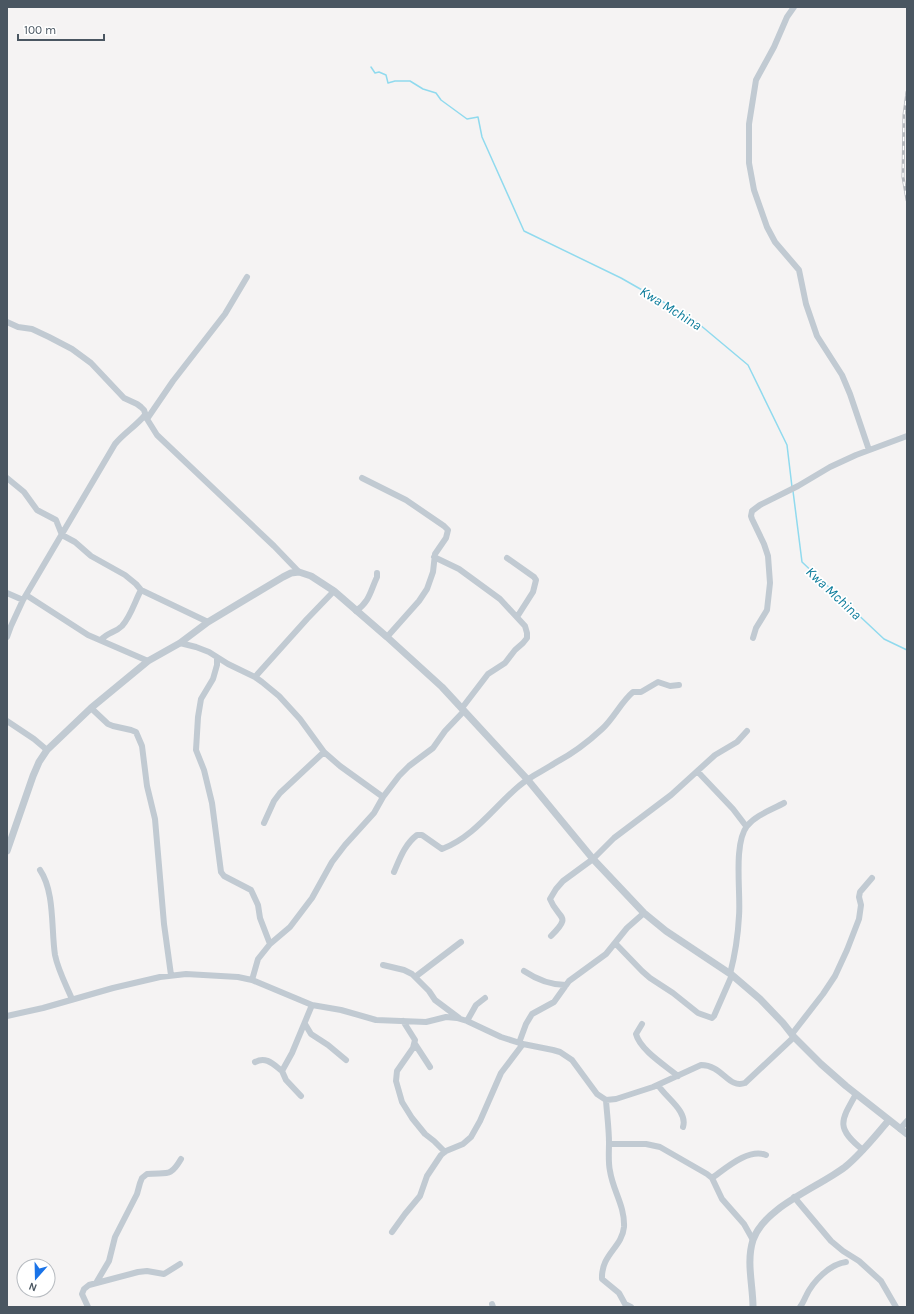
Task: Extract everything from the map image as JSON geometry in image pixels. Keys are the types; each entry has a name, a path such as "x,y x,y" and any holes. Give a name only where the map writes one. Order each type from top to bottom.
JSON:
{"street":[{"path":"794,7 756,80 749,124 749,163 754,190 767,227 775,242 799,270 806,304 817,336 842,376 850,394 869,450"},
{"path":"7,637 24,597 115,444 120,438 146,417 224,314 247,277"},
{"path":"7,322 18,327 38,332 72,348 91,363 124,398 137,404 144,410 146,417 157,435 274,546 299,572"},
{"path":"753,638 756,628 767,610 770,583 768,556 752,519 752,511 760,505 798,486 830,467 869,450 907,436"},
{"path":"7,478 24,492 37,510 56,520 62,534 75,542 91,556 125,575 141,590 208,622"},
{"path":"362,478 406,500 446,527 448,530 448,534 437,549 434,557 432,572 427,588 419,601 387,637"},
{"path":"252,980 258,959 270,944 290,927 312,898 329,868 345,845 374,813 383,797 399,776 409,766 433,748 463,710 488,674 505,663 515,650 526,640 527,629 500,599 459,569 434,557"},
{"path":"507,558 536,580 533,592 517,617"},
{"path":"8,846 32,776 39,762 47,750 91,708 148,661 180,643 208,622 283,577 291,573 299,572 311,576 334,591 442,686 527,779 593,859 644,913 666,931 731,974 760,999 793,1036 821,1064 907,1134"},
{"path":"356,611 365,605 377,577 377,573"},
{"path":"101,640 109,633 118,630 126,620 141,590"},
{"path":"255,677 334,591"},
{"path":"7,593 24,597 82,631 148,661"},
{"path":"180,643 210,652 217,658 255,677 279,696 300,719 324,752 340,766 383,797"},
{"path":"217,658 217,665 213,679 201,699 198,717 196,750 204,770 212,803 221,872 224,876 251,890 256,900 260,918 270,944"},
{"path":"394,872 404,850 417,834 442,849 454,845 486,820 511,792 527,779 565,757 602,729 612,719 627,697 633,692 642,692 658,682 670,686 679,685"},
{"path":"91,708 108,724 136,732 142,746 147,786 155,819 164,924 171,975"},
{"path":"7,721 34,739 47,750"},
{"path":"551,936 560,927 563,919 551,901 551,896 563,881 593,859 614,838 698,772 715,755 737,742 748,731"},
{"path":"264,823 274,801 280,793 324,752"},
{"path":"698,772 733,809 746,826"},
{"path":"615,943 642,971 698,1013 712,1018 731,974 736,954 739,921 739,857 742,838 746,826 757,817 784,803"},
{"path":"40,870 46,880 59,969 72,999"},
{"path":"7,1016 44,1008 147,979 171,975 223,975 252,980 312,1005 341,1010 376,1020 426,1022 446,1017 467,1020 501,1038 521,1044 553,1050 567,1056 572,1060 598,1094 606,1100 616,1099 658,1085 694,1068 707,1065 739,1085 750,1079 793,1036 835,976 859,919 861,905 859,897 860,892 872,878"},
{"path":"392,1232 420,1196 427,1176 441,1155 464,1144 480,1121 501,1073 521,1044 526,1024 532,1014 554,1002 566,984 601,959 627,928 644,913"},
{"path":"415,977 461,942"},
{"path":"384,965 404,970 415,977 429,991 435,1000 459,1018"},
{"path":"524,971 531,976 549,983 558,985 566,984"},
{"path":"467,1020 476,1005 485,998"},
{"path":"282,1071 292,1053 312,1005"},
{"path":"403,1021 414,1037 415,1044 430,1067"},
{"path":"305,1024 311,1034 328,1045 346,1060"},
{"path":"642,1024 636,1034 639,1042 644,1048 678,1076"},
{"path":"415,1044 397,1071 396,1081 402,1102 412,1118 425,1134 445,1152"},
{"path":"255,1062 263,1060 269,1061 282,1071 286,1080 301,1096"},
{"path":"658,1085 662,1092 682,1113 685,1122 684,1127"},
{"path":"856,1094 849,1106 842,1126 847,1136 863,1150"},
{"path":"606,1100 609,1144 608,1163 624,1212 624,1228 620,1240 607,1257 602,1272 602,1279 619,1293 624,1304 631,1307"},
{"path":"753,1307 750,1260 754,1240 763,1224 794,1197 830,1177 853,1160 889,1120"},
{"path":"900,1129 907,1121"},
{"path":"609,1144 646,1144 660,1147 712,1178 722,1199 744,1224 754,1240"},
{"path":"712,1178 735,1161 762,1153 766,1155"},
{"path":"96,1283 109,1261 115,1237 137,1194 142,1178 147,1174 170,1173 175,1169 181,1159"},
{"path":"794,1197 831,1241 859,1261 881,1281 896,1307"},
{"path":"800,1307 806,1294 819,1277 840,1263 846,1262"},
{"path":"88,1307 82,1294 89,1285 138,1272 147,1271 164,1274 180,1264"}],"waterway":[{"name":"Kwa Mchina","path":"371,67 375,73 379,72 386,75 388,83 395,81 410,81 423,89 436,93 441,100 467,119 478,117 482,137 524,231 621,278 693,319 748,365 787,445 792,487"},
{"name":"Kwa Mchina","path":"793,491 802,562 884,639 907,650"}],"railway":[{"path":"907,92 904,115 903,177 907,200"}]}
